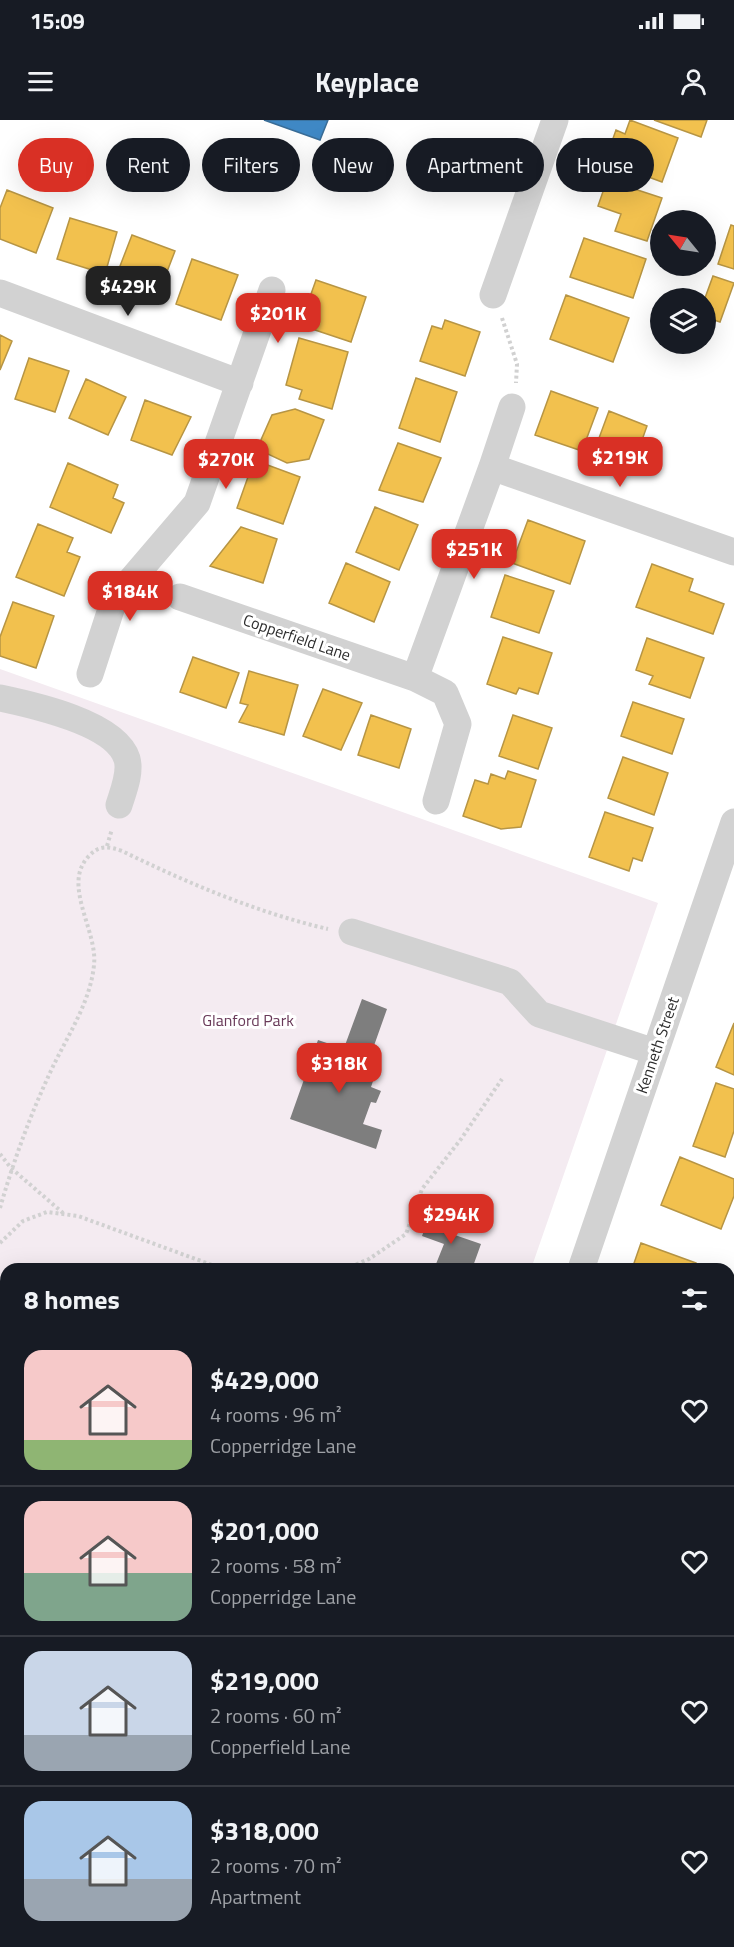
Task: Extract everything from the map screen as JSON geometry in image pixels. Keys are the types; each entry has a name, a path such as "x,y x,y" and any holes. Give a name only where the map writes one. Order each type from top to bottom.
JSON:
{"street":[{"path":"493,295 555,120"},
{"path":"90,674 114,600 197,503 272,290"},
{"path":"0,293 240,383"},
{"path":"414,678 512,407"},
{"path":"492,467 734,552"},
{"name":"Copperfield Lane","path":"180,597 414,678 445,693 458,724 436,801"},
{"path":"0,698 62,714 100,730 120,745 128,761 126,783 119,805"},
{"name":"Kenneth Street","path":"583,1263 734,822"},
{"path":"352,932 510,982 539,1014 655,1053"}],"path":[{"path":"493,295 505,324 517,364 512,407"},
{"path":"0,1208 11,1168 49,1075 88,995 94,963 90,929 80,898 77,876 83,862 94,850 107,846 122,851 236,901 315,926"},
{"path":"359,1263 406,1234 422,1189 461,1139 502,1079"},
{"path":"0,1154 11,1168 65,1215"},
{"path":"0,1243 23,1221 47,1212 78,1216 207,1263"}],"green space":[{"name":"Glanford Park","path":"0,669 658,903 533,1263 0,1263"}],"building: Homes":[{"path":"630,120 678,138 662,182 654,179 654,138 613,138 616,130 625,134"},
{"path":"654,120 707,120 701,137"},
{"path":"7,190 53,208 36,253 0,239 0,208"},
{"path":"603,192 644,192 662,198 658,210 650,210 650,232 647,241 615,231 621,214 598,206"},
{"path":"70,218 117,232 105,274 57,259"},
{"path":"731,225 734,226 734,269 718,264"},
{"path":"132,235 175,251 158,295 115,279"},
{"path":"584,238 646,259 633,298 570,277"},
{"path":"192,259 238,275 221,320 176,304"},
{"path":"713,276 734,283 720,322 716,321 716,288 709,288"},
{"path":"316,280 366,297 351,342 300,325"},
{"path":"566,295 629,318 613,362 550,339"},
{"path":"445,320 480,332 465,376 420,361 432,326 442,329"},
{"path":"0,335 12,341 0,370"},
{"path":"299,338 348,352 332,409 299,399 302,390 286,385"},
{"path":"29,358 69,371 55,412 15,399"},
{"path":"416,378 457,392 440,442 399,428"},
{"path":"86,379 126,397 108,435 69,418"},
{"path":"551,391 598,408 582,451 535,435"},
{"path":"145,400 191,417 172,455 131,440"},
{"path":"295,409 324,420 309,459 287,463 257,449 272,415"},
{"path":"609,411 647,426 631,471 592,457"},
{"path":"398,443 441,458 423,502 379,490"},
{"path":"254,460 300,477 283,524 237,508"},
{"path":"68,463 118,485 113,498 124,503 111,533 50,507"},
{"path":"375,507 418,525 399,570 356,552"},
{"path":"528,520 585,541 570,584 512,563"},
{"path":"38,524 73,538 67,552 80,557 64,596 16,577"},
{"path":"241,527 277,539 263,583 210,566"},
{"path":"346,563 390,582 374,622 329,603"},
{"path":"652,564 693,579 689,591 724,604 713,634 636,607"},
{"path":"505,575 554,591 539,633 491,617"},
{"path":"13,602 54,616 36,668 0,656 0,637"},
{"path":"503,637 552,653 538,694 519,688 516,694 487,684"},
{"path":"647,638 704,658 690,698 649,684 653,676 636,670"},
{"path":"193,657 239,673 226,708 180,692"},
{"path":"249,671 298,685 284,735 239,722 248,705 240,703"},
{"path":"323,689 362,703 341,750 303,736"},
{"path":"633,702 684,719 672,754 621,736"},
{"path":"371,715 411,729 399,768 358,755"},
{"path":"513,715 552,728 538,769 499,756"},
{"path":"623,757 668,773 654,815 608,798"},
{"path":"508,771 536,780 521,827 501,829 463,816 475,780 488,784 491,774 505,779"},
{"path":"605,812 653,828 642,861 633,858 629,871 589,857"},
{"path":"734,1023 734,1075 716,1067"},
{"path":"716,1083 734,1089 734,1131 725,1157 693,1146"},
{"path":"680,1157 734,1179 734,1196 721,1229 661,1205"},
{"path":"641,1243 696,1263 634,1263"}],"building: Schools":[{"path":"264,120 328,120 321,138 314,138"}],"building: Other":[{"path":"362,999 387,1009 370,1057 344,1048"},
{"path":"318,1040 380,1061 371,1087 381,1091 376,1103 371,1102 363,1124 382,1130 376,1149 290,1119"},
{"path":"430,1214 457,1223 452,1234 481,1244 474,1263 436,1263 444,1244 422,1236"}]}
